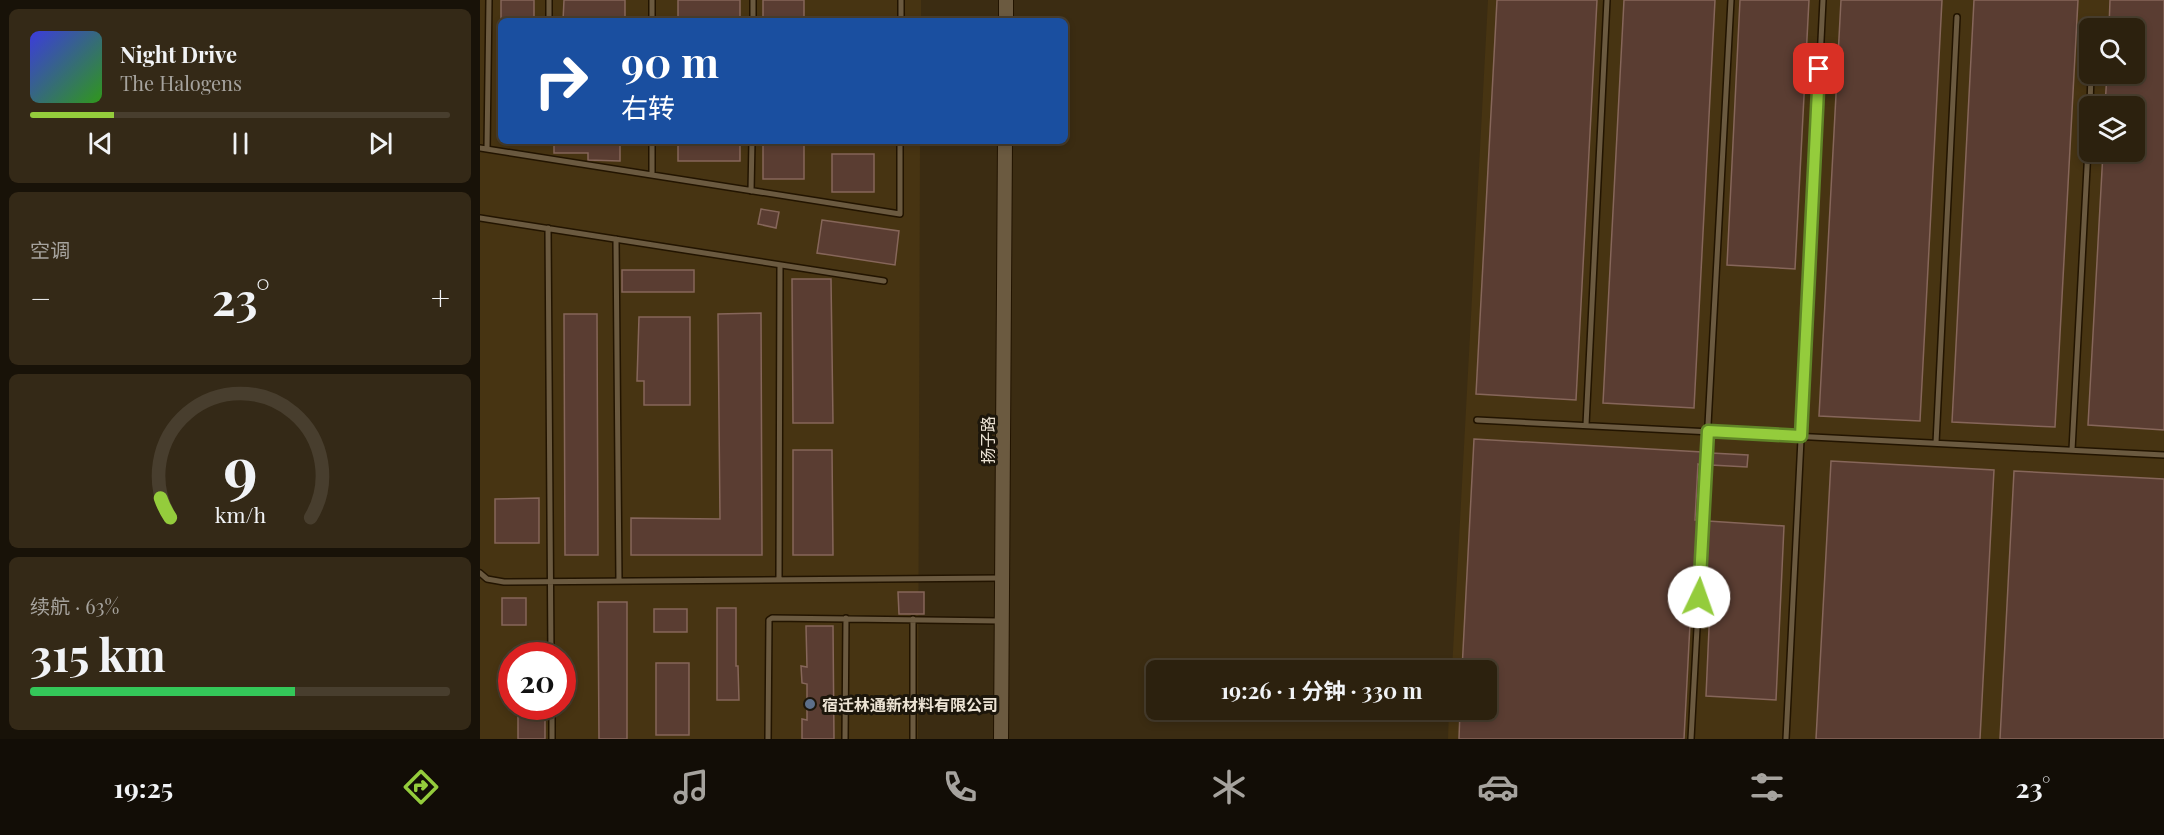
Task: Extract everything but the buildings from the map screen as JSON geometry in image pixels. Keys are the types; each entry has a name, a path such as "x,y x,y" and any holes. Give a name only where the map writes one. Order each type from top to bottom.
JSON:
{"street":[{"path":"1006,0 1006,18"},
{"name":"扬子路","path":"1001,739 1005,144"}],"lane":[{"path":"489,0 483,148 900,214 900,144"},
{"path":"549,0 549,18"},
{"path":"652,0 652,18"},
{"path":"753,0 753,18"},
{"path":"901,0 901,18"},
{"path":"1586,425 1607,0"},
{"path":"1691,739 1731,0"},
{"path":"1786,739 1823,0"},
{"path":"1936,443 1957,17"},
{"path":"652,144 652,176"},
{"path":"752,144 752,191"},
{"path":"2072,450 2087,162"},
{"path":"480,218 884,281"},
{"path":"548,228 551,642"},
{"path":"616,239 619,581"},
{"path":"780,265 780,580"},
{"path":"1478,420 2164,455"},
{"path":"480,573 487,579 504,582 1002,578"},
{"path":"768,739 769,620 776,617 1002,621"},
{"path":"845,739 846,618"},
{"path":"913,739 914,619"},
{"path":"552,720 552,739"}],"shaded area":[{"path":"480,0 921,0 921,18 498,18 498,144 920,144 918,739 480,739"},
{"path":"1488,0 2164,0 2164,739 1448,739 1449,720 1497,720 1497,660 1453,660"}],"place":[{"name":"宿迁林通新材料有限公司","path":"810,704"}],"route":[{"path":"1699,597 1708,431 1801,436 1819,69"}]}
